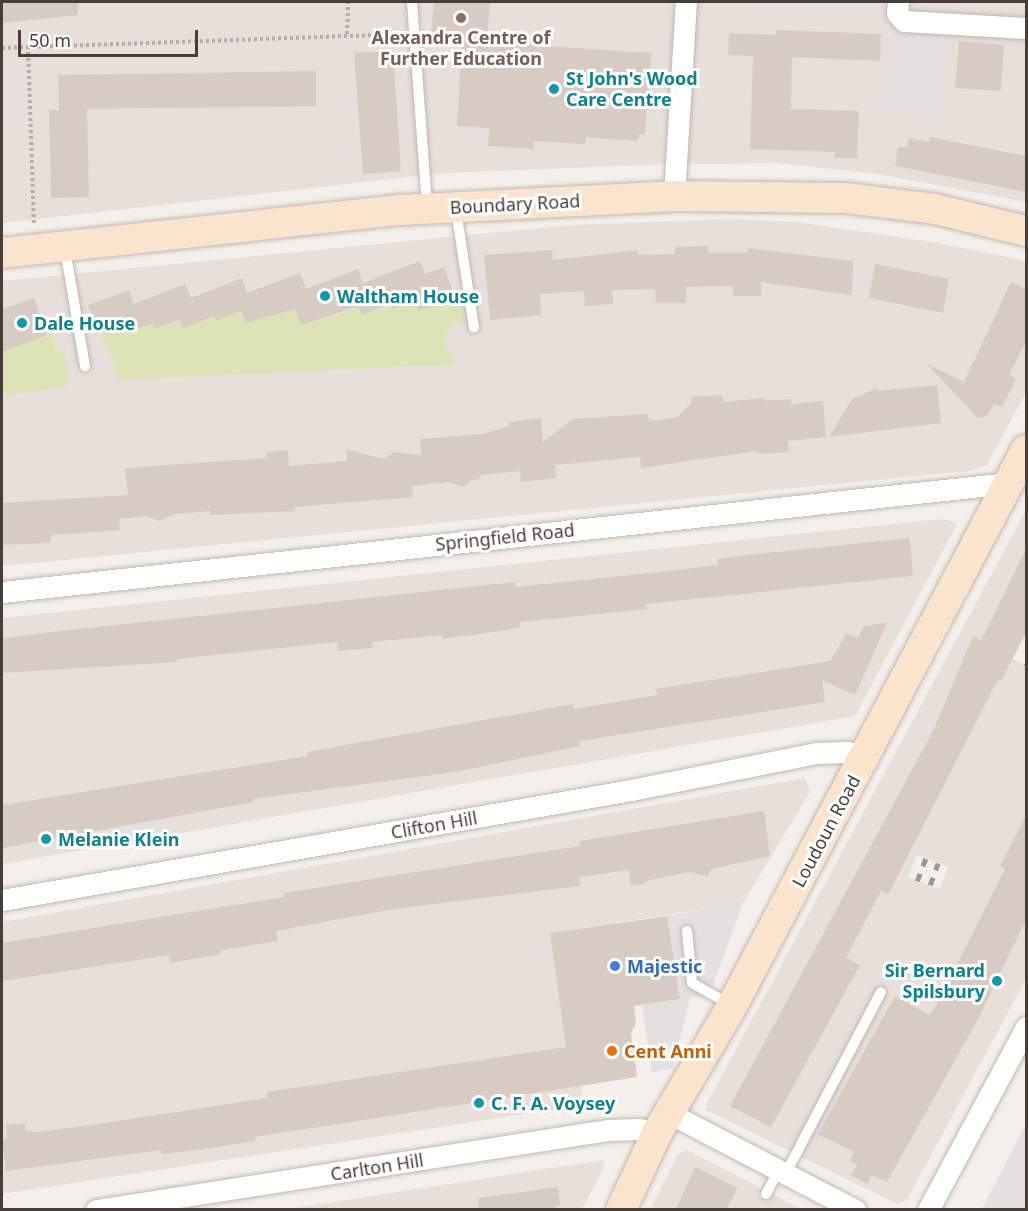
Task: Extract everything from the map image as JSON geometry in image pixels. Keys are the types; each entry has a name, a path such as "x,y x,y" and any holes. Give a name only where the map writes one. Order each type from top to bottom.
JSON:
{"street":[{"path":"674,196 686,2"},
{"path":"898,2 897,13 904,21 1026,28"},
{"name":"Boundary Road","path":"2,253 441,208 674,196 846,198 935,209 1026,231"},
{"name":"Loudoun Road","path":"621,1209 663,1123 732,1006 1026,450"},
{"name":"Springfield Road","path":"2,592 1008,483"},
{"name":"Clifton Hill","path":"2,900 631,790 816,753 848,752 863,762"},
{"path":"928,1209 1026,1027"},
{"name":"Carlton Hill","path":"96,1209 608,1130 639,1129 663,1123 782,1172 855,1209"}],"lane":[{"path":"412,2 412,34 441,208 474,328"},
{"path":"64,246 85,366"},
{"path":"687,931 692,983 732,1006"},
{"path":"766,1194 782,1172 881,992"}],"path":[{"path":"347,34 348,2"},
{"path":"2,48 347,34 412,34"},
{"path":"28,46 34,249"}],"shaded area":[{"path":"2,2 1026,2 1026,202 877,174 776,163 645,165 444,173 2,223"},
{"path":"702,2 898,2 897,13"},
{"path":"904,21 948,24 940,117 882,107"},
{"path":"732,219 797,222 939,243 1026,261 1026,392 987,465 969,471 2,566 2,281 572,225"},
{"path":"1026,510 1026,634 1013,659 1026,666 1026,979 907,1200 897,1204 706,1110 706,1105","holes":["917,855 948,867 940,889 908,877"]},
{"path":"941,519 955,522 956,526 855,716 2,864 2,618"},
{"path":"805,778 810,792 743,903 550,933 562,1016 574,1014 583,1105 2,1194 2,922"},
{"path":"743,903 709,996 690,998 673,1068 652,1072 642,1005 680,999 667,916"},
{"path":"1026,1124 1026,1209 982,1209"},
{"path":"687,1150 801,1209 650,1210 678,1154"},
{"path":"603,1160 604,1168 582,1209 282,1210"}],"green space":[{"path":"455,297 467,321 457,322 447,332 445,344 456,364 115,380 115,367 99,331 127,320 131,331 153,323 155,328 179,319 183,328 214,316 217,321 241,311 246,323 295,309 333,312 335,315 358,306 362,315 414,300 419,311"},
{"path":"53,333 56,352 65,351 69,386 2,396 2,352"}],"building":[{"path":"2,2 78,2 78,15 2,23"},
{"name":"St John's Wood Care Centre","path":"434,2 490,2 487,42 651,53 645,134 639,134 638,141 586,137 585,144 534,141 534,149 488,146 489,128 457,126 462,37 431,34"},
{"path":"776,30 881,34 880,61 792,57 791,109 859,111 857,158 834,158 835,152 750,149 753,56 728,55 729,33 776,35"},
{"path":"959,41 1004,45 1001,91 955,88"},
{"path":"393,51 401,171 363,174 354,53"},
{"path":"316,71 316,106 87,109 89,197 51,198 49,110 59,110 58,75"},
{"path":"930,137 1026,156 1026,192 895,166 898,147 907,147 909,138 929,142"},
{"path":"708,246 708,253 748,253 748,248 853,261 852,295 761,282 761,296 733,296 733,286 686,287 686,303 656,303 655,289 612,290 613,304 585,306 584,291 540,294 541,315 490,320 484,255 552,250 553,260 638,250 638,255 675,254 675,247"},
{"name":"Waltham House","path":"420,261 425,274 444,267 455,297 418,311 414,300 392,309 390,304 362,315 358,306 301,325 295,309 246,323 241,311 216,321 214,316 183,328 179,319 155,329 153,323 131,331 127,320 99,331 88,305 129,290 134,304 185,284 191,298 242,278 247,293 300,273 306,289 358,269 363,283"},
{"path":"875,264 949,279 943,313 869,298"},
{"path":"1011,282 1026,289 1026,341 1009,375 1016,379 1002,407 994,404 987,416 978,418 927,364 964,382"},
{"name":"Dale House","path":"34,298 47,335 2,352 2,310"},
{"path":"937,385 941,423 829,437 852,399 877,388 878,391"},
{"path":"722,395 723,402 764,398 764,401 791,399 791,404 823,401 826,437 788,441 789,452 757,454 757,451 641,468 640,457 555,465 556,478 521,482 520,471 480,475 480,479 471,480 464,487 448,482 412,486 413,497 294,507 295,511 210,515 210,511 175,514 159,521 147,516 119,519 120,530 52,535 49,543 2,545 2,503 128,495 125,468 266,458 266,452 288,450 289,466 347,461 346,449 384,459 394,452 421,455 420,439 483,434 509,426 509,422 541,418 543,442 573,419 648,414 649,421 678,417 691,403 691,397"},
{"path":"910,538 913,576 646,604 647,609 520,622 520,628 443,639 442,635 372,642 373,648 338,651 337,642 177,659 177,662 2,673 2,639 515,582 515,587 661,572 718,565 717,559"},
{"path":"1026,549 1026,632 1001,681 998,679 888,895 881,891 846,958 860,965 771,1127 730,1106 933,731 973,636 981,641"},
{"path":"887,623 855,695 822,680 825,702 579,741 580,746 455,772 253,799 254,802 2,848 2,805 308,756 307,752 573,704 574,709 657,695 656,689 830,661 847,633 858,638 864,626"},
{"path":"764,811 770,856 712,869 707,876 689,872 649,880 641,885 631,885 629,870 579,877 580,886 393,909 276,931 278,941 221,950 221,954 170,963 169,955 2,981 2,943 284,897 284,893 580,846 579,841"},
{"path":"1026,815 1026,920 977,1021 887,1182 872,1175 867,1184 851,1175 857,1165 850,1161 854,1152 818,1134 895,996 929,1015 936,1006 1005,869 1000,866"},
{"path":"667,916 680,999 634,1006 636,1023 631,1033 637,1077 255,1137 255,1141 204,1149 162,1154 161,1150 6,1171 2,1139 7,1139 6,1125 25,1123 26,1131 39,1132 105,1123 267,1098 267,1092 566,1047 550,933"},
{"path":"695,1167 737,1188 727,1209 676,1209"},
{"path":"558,1187 560,1205 551,1209 479,1209 478,1198"}],"railway":[{"path":"917,881 926,858"},
{"path":"930,885 938,863"}],"place":[{"name":"Alexandra Centre of Further Education","path":"461,18"},
{"name":"St John's Wood Care Centre","path":"554,89"},
{"name":"Waltham House","path":"325,296"},
{"name":"Dale House","path":"22,323"},
{"name":"Melanie Klein","path":"46,839"},
{"name":"Majestic","path":"615,966"},
{"name":"Sir Bernard Spilsbury","path":"997,981"},
{"name":"Cent Anni","path":"612,1051"},
{"name":"C. F. A. Voysey","path":"479,1103"}]}
